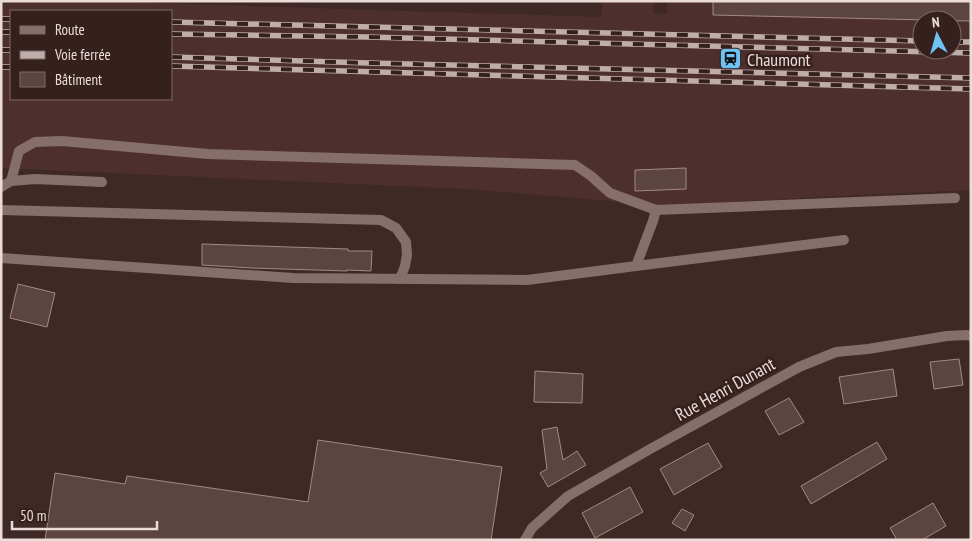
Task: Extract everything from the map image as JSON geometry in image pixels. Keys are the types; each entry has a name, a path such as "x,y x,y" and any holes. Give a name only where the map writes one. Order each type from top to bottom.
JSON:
{"street":[{"path":"11,181 19,151 35,142 62,141 208,154 575,165 610,193 656,210 955,198"},
{"path":"1,187 11,181 35,179 102,182"},
{"path":"1,210 382,220 396,228 406,242 408,255 400,279"},
{"path":"636,266 656,210"},
{"path":"1,258 293,278 527,280 844,240"},
{"name":"Rue Henri Dunant","path":"525,540 532,528 568,496 799,367 836,352 868,349 946,336 971,336"}],"shaded area":[{"path":"1,1 88,1 602,17 602,1 654,1 653,13 667,14 667,1 971,1 971,190 670,206 468,189 1,168"}],"building":[{"path":"713,1 971,1 971,21 962,21 962,10 912,10 912,20 713,15"},
{"path":"686,168 686,189 635,191 635,170"},
{"path":"202,244 372,251 371,271 202,265"},
{"path":"18,284 55,293 47,327 10,318"},
{"path":"959,359 963,385 934,389 930,362"},
{"path":"893,369 897,396 844,404 839,377"},
{"path":"535,371 583,374 582,403 534,402"},
{"path":"789,398 804,422 779,435 765,411"},
{"path":"557,427 563,460 577,451 586,465 548,487 540,473 547,469 542,430"},
{"path":"318,440 502,467 491,540 45,540 55,473 125,484 127,476 308,502"},
{"path":"877,442 887,459 811,504 801,486"},
{"path":"708,443 722,467 674,495 660,469"},
{"path":"630,487 643,512 595,538 582,513"},
{"path":"933,503 946,526 922,540 897,540 890,528"},
{"path":"682,509 694,515 685,531 672,523"}],"railway":[{"path":"1,19 10,19"},
{"path":"172,22 912,41"},
{"path":"1,32 10,32"},
{"path":"172,34 367,37 971,53"},
{"path":"962,42 971,42"},
{"path":"1,50 10,50"},
{"path":"172,57 971,78"},
{"path":"172,66 971,89"},
{"path":"1,67 10,67"}],"place":[{"name":"Chaumont","path":"731,59"}]}
